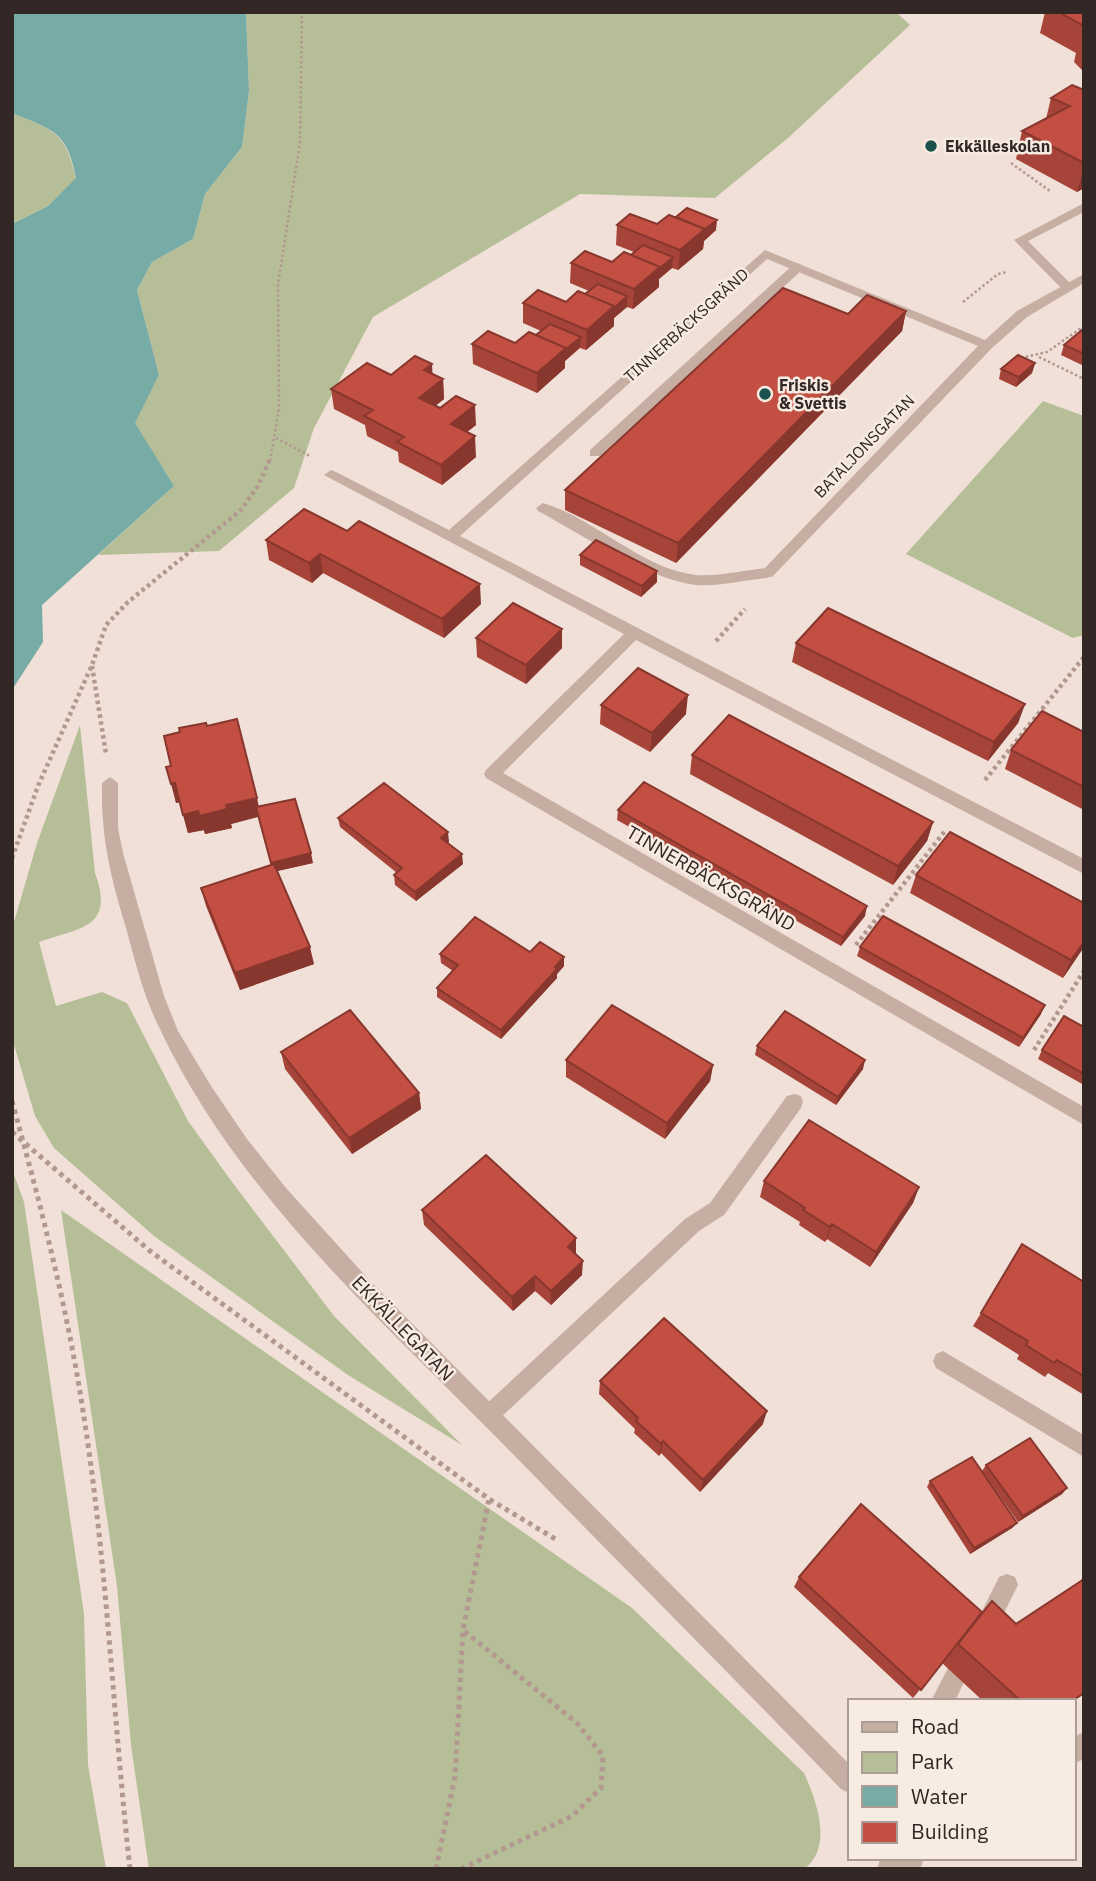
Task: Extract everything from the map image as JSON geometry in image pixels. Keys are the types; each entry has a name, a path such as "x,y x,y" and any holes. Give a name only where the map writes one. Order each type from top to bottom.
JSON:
{"street":[{"path":"1068,288 1020,240 1082,208"},
{"name":"TINNERBÄCKSGRÄND","path":"450,537 765,254 798,267"},
{"path":"595,453 798,267 987,345"},
{"name":"BATALJONSGATAN","path":"767,573 987,345 1022,314 1084,278"},
{"path":"331,475 1084,867"},
{"path":"543,508 651,565 678,575 697,580 767,573"},
{"name":"TINNERBÄCKSGRÄND","path":"634,633 492,774 1084,1117"},
{"name":"EKKÄLLEGATAN","path":"110,783 110,828 151,985 172,1035 214,1108 245,1154 281,1199 408,1336 848,1780"},
{"path":"489,1415 692,1225 717,1209 794,1102"},
{"path":"943,1361 1084,1447"},
{"path":"983,1631 1007,1585"},
{"path":"944,1699 956,1676"}],"path":[{"path":"12,858 38,786 92,665 106,625 128,602 240,511 255,494 266,475 276,438 281,377 277,297 296,186 303,101 302,12"},
{"path":"1011,163 1041,185 1082,208"},
{"path":"937,323 998,274 1042,263"},
{"path":"1084,326 1038,357 1084,379"},
{"path":"695,665 761,591 767,573"},
{"path":"92,665 110,783"},
{"path":"857,943 875,920"},
{"path":"1041,1039 1084,971"},
{"path":"12,1101 40,1204 83,1410 105,1600 130,1869"},
{"path":"12,1132 150,1251 489,1499 561,1542"},
{"path":"436,1869 455,1777 463,1630 489,1499"},
{"path":"461,1869 572,1816 601,1788 603,1756 577,1723 463,1630"}],"green space":[{"path":"246,12 896,12 910,25 788,138 715,198 580,194 373,317 314,428 294,488 219,551 98,555 174,486 134,423 159,375 137,290 152,262 193,239 205,194 242,147 249,91"},
{"path":"12,113 56,134 68,151 76,179 48,206 12,224"},
{"path":"1043,401 1084,416 1084,635 1073,638 906,554"},
{"path":"80,725 95,873 101,905 97,915 80,928 39,942 56,1006 102,992 127,1003 188,1121 232,1182 334,1316 462,1445 348,1375 154,1236 54,1148 35,1116 12,1038 12,929 37,843"},
{"path":"12,1169 24,1202 84,1614 88,1765 106,1869 12,1869"},
{"path":"61,1210 632,1608 804,1773 820,1823 818,1849 813,1860 804,1869 149,1869 131,1745 117,1586"}],"water":[{"path":"12,12 246,12 249,91 242,147 205,194 193,239 152,262 137,290 159,375 135,423 174,486 42,605 43,642 12,690 12,224 48,206 76,178 63,141 48,129 12,113"}],"building":[{"path":"1059,12 1084,12 1084,26"},
{"path":"1072,85 1084,90 1084,163 1022,131 1070,106 1051,98"},
{"path":"687,208 717,220 704,230 676,217"},
{"path":"630,214 657,224 669,215 705,229 680,250 617,225"},
{"path":"643,245 673,257 660,268 631,255"},
{"path":"585,251 612,262 624,252 660,267 634,289 571,263"},
{"path":"598,284 627,296 614,308 585,294"},
{"name":"Friskis & Svettis","path":"783,288 848,314 867,295 906,311 678,543 565,490"},
{"path":"538,290 566,302 578,291 614,306 587,330 523,303"},
{"path":"550,324 581,337 565,350 566,348 536,335"},
{"path":"488,331 515,343 529,332 566,348 537,373 472,344"},
{"path":"1084,331 1084,354 1064,345"},
{"path":"1018,355 1035,363 1019,377 1001,369"},
{"path":"415,356 432,364 424,370 443,379 419,398 440,408 456,396 475,405 451,424 475,436 441,465 397,442 404,437 364,416 373,410 331,389 367,363 391,375"},
{"path":"304,509 347,531 359,521 480,584 442,619 320,554 309,563 266,540"},
{"path":"596,540 657,571 642,586 580,555"},
{"path":"513,603 562,629 526,665 476,638"},
{"path":"828,608 1025,704 994,742 796,643"},
{"path":"638,668 688,695 652,733 601,705"},
{"path":"1042,711 1084,732 1084,787 1011,750"},
{"path":"729,715 933,822 898,866 692,755"},
{"path":"237,719 257,798 226,805 227,809 200,816 198,811 183,815 175,783 171,784 166,767 171,766 164,736 180,732 179,728 206,723 207,726"},
{"path":"644,782 867,906 843,937 618,810"},
{"path":"384,783 448,832 441,838 462,854 415,892 394,875 402,868 338,818"},
{"path":"295,799 311,853 271,863 256,807"},
{"path":"950,832 1084,903 1084,942 1071,960 916,875"},
{"path":"274,864 310,947 235,973 201,888"},
{"path":"883,916 1045,1005 1023,1038 860,947"},
{"path":"475,917 530,952 540,942 564,957 555,967 557,969 501,1030 437,988 458,965 440,954"},
{"path":"612,1005 713,1065 667,1123 566,1060"},
{"path":"350,1010 419,1093 349,1138 281,1052"},
{"path":"785,1011 865,1060 838,1097 757,1046"},
{"path":"1064,1016 1084,1027 1084,1074 1042,1050"},
{"path":"809,1120 919,1187 876,1252 832,1224 830,1227 803,1210 805,1208 764,1181"},
{"path":"486,1155 576,1238 568,1247 583,1261 551,1291 535,1276 512,1297 422,1210"},
{"path":"1022,1244 1084,1282 1084,1376 1057,1360 1054,1363 1026,1345 1028,1341 981,1313"},
{"path":"664,1318 767,1411 703,1480 663,1441 661,1444 636,1421 638,1418 600,1381"},
{"path":"1030,1438 1067,1488 1023,1516 986,1465"},
{"path":"972,1457 1017,1523 974,1548 930,1481"},
{"path":"861,1504 982,1612 921,1690 799,1577"},
{"path":"1084,1579 1084,1693 1075,1699 1019,1699 958,1644 992,1601 1016,1624"}],"place":[{"name":"Ekkälleskolan","path":"931,146"},
{"name":"Friskis & Svettis","path":"765,394"}]}
